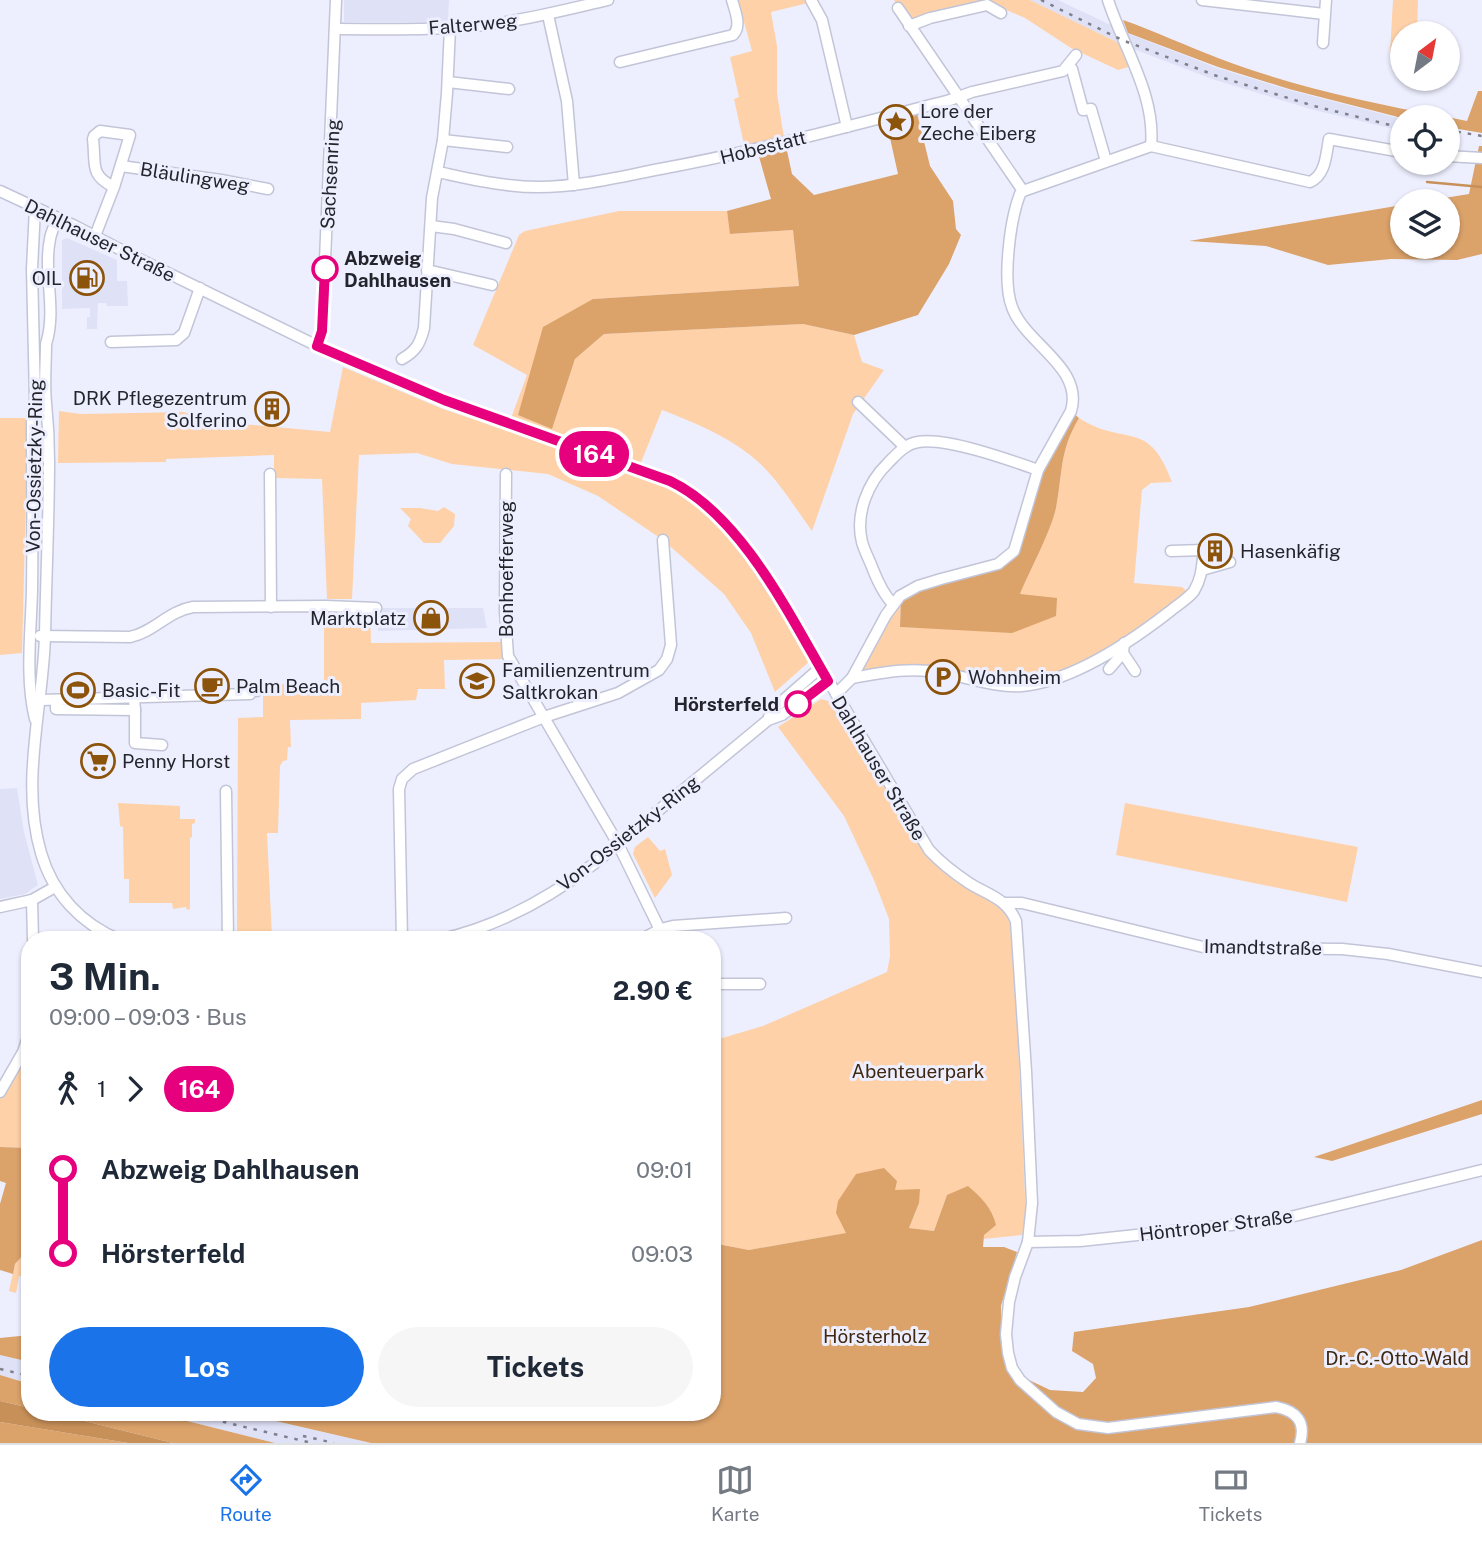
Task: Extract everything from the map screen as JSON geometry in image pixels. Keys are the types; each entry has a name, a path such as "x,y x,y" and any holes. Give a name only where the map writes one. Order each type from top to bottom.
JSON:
{"street":[{"name":"Sachsenring","path":"317,346 322,331 337,29 336,0"},
{"name":"Falterweg","path":"337,29 450,28 548,15 608,0"},
{"path":"621,62 733,35 738,26 732,0"},
{"path":"811,0 822,20 847,127"},
{"path":"1108,0 1145,96 1152,132 1151,146"},
{"path":"1202,0 1324,14"},
{"path":"1323,43 1326,0"},
{"path":"909,26 986,5 1001,13"},
{"path":"898,8 1023,191"},
{"path":"548,15 567,101 574,185"},
{"path":"402,359 415,351 424,328 432,198 443,140 450,28"},
{"path":"1076,55 1069,66 1083,110 1091,109 1105,161"},
{"name":"Hobestatt","path":"438,172 511,185 574,185 723,157 959,96 1052,75 1069,66"},
{"path":"448,82 509,89"},
{"path":"94,236 114,187 130,135 96,133 93,139 97,174 102,181 114,187"},
{"path":"836,694 852,678 900,596 918,586 998,564 1007,559 1017,542 1038,470 1071,411 1074,400 1072,386 1057,363 1021,323 1012,309 1008,294 1009,247 1018,198 1023,191 1151,146 1311,182 1322,172 1329,139 1390,150"},
{"path":"443,140 507,147"},
{"path":"1460,157 1481,158"},
{"name":"Bläulingweg","path":"121,166 268,189"},
{"name":"Dahlhauser Straße","path":"0,191 317,346 444,400 643,470 693,494 719,515 739,539 790,616 929,850 959,877 1006,903"},
{"name":"Von-Ossietzky-Ring","path":"35,208 32,269 35,374 32,417 30,700 36,723"},
{"name":"Von-Ossietzky-Ring","path":"58,218 50,238 49,336 46,344 49,464 45,636 41,700 36,723 33,791 35,827 41,855 55,887 86,922 103,931"},
{"path":"431,226 506,243"},
{"path":"427,270 492,285"},
{"path":"111,342 176,340 184,333 200,288"},
{"path":"858,402 905,447"},
{"path":"893,604 876,577 861,541 860,520 864,501 881,469 905,447 921,441 975,449 1038,470"},
{"path":"270,474 271,607"},
{"name":"Bonhoefferweg","path":"506,474 506,649 512,664 618,844 661,931"},
{"path":"402,931 399,789 402,779 413,769 544,717 618,692 659,670 667,659 671,645 663,540"},
{"path":"1109,669 1124,648 1192,594 1201,579 1204,550 1171,551"},
{"path":"1202,570 1230,562"},
{"path":"31,636 130,637 143,633 168,616 186,608 376,608"},
{"path":"852,678 903,669 940,672 999,685 1019,686 1048,679 1124,648"},
{"path":"1124,648 1135,671"},
{"name":"Von-Ossietzky-Ring","path":"768,720 771,711 820,668"},
{"name":"Von-Ossietzky-Ring","path":"470,931 484,927 546,897 575,878 768,720 782,715 828,681"},
{"path":"41,700 134,705 250,694 254,690"},
{"path":"134,705 135,743 162,745"},
{"path":"226,791 228,931"},
{"path":"0,907 32,900 55,887"},
{"path":"32,900 33,931"},
{"path":"1006,903 1016,921 1018,934 1031,1177 1028,1242 1012,1291 1006,1334 1009,1360 1015,1375 1056,1412 1077,1424 1108,1428 1276,1407 1289,1410 1298,1417 1303,1427 1300,1443"},
{"name":"Imandtstraße","path":"1006,903 1022,903 1207,948 1342,948 1482,972"},
{"path":"667,931 673,926 786,918"},
{"path":"721,984 760,984"},
{"path":"0,1092 21,1060"},
{"name":"Höntroper Straße","path":"1028,1242 1080,1241 1278,1220 1482,1170"}],"shaded area":[{"path":"344,0 449,0 448,22 344,22"},
{"path":"1030,0 1058,0 1132,35 1217,68 1390,116 1390,128 1314,110 1215,80 1123,45"},
{"path":"67,238 117,260 117,281 127,281 128,306 98,303 97,329 87,329 90,308 62,309 62,240"},
{"name":"Marktplatz","path":"376,608 483,608 487,628 378,631"},
{"path":"17,788 24,832 38,885 25,894 0,899 0,789"},
{"path":"0,1355 21,1360 21,1381 0,1375"},
{"path":"0,1401 21,1406 21,1421 84,1421 173,1443 128,1443 0,1422"},
{"path":"187,1421 276,1421 371,1443 275,1443"}],"green space":[{"path":"738,0 805,0 808,3 771,12 777,46 777,93 784,138 745,149 734,99 739,97 730,57 752,51"},
{"path":"894,0 1030,0 1123,45 1132,66 1118,70 1071,48 1025,18 986,1 906,21"},
{"path":"1393,0 1418,0 1417,21 1392,21"},
{"path":"1123,20 1274,77 1390,106 1390,115 1289,89 1218,67 1128,33"},
{"path":"1478,91 1482,91 1482,133 1460,129 1460,120 1467,121"},
{"path":"917,113 930,166 953,201 956,229 961,235 949,264 918,315 854,335 803,324 604,334 575,359 552,429 518,415 543,327 593,299 799,286 793,230 730,234 727,211 771,199 758,153 786,146 792,174 814,195 898,174 886,120"},
{"path":"1479,146 1482,146 1482,254 1457,260 1391,259 1460,259 1460,195 1469,194"},
{"path":"1390,207 1391,259 1328,265 1266,246 1189,241"},
{"path":"619,211 727,211 731,234 793,230 799,286 593,299 552,429 575,359 604,334 803,324 854,335 862,362 884,370 853,414 812,531 776,481 750,455 718,435 662,410 640,465 511,418 527,375 473,345 519,235 525,231"},
{"path":"343,367 443,409 682,492 716,519 754,569 811,660 775,692 751,633 724,594 663,540 598,496 548,474 452,464 417,453 359,455 352,599 327,599 322,479 274,478 274,455 166,459 166,462 58,463 59,411 81,414 183,412 222,422 330,432"},
{"path":"1072,412 1079,418 1065,452 1056,508 1020,594 1057,598 1056,616 1012,633 900,627 901,598 919,588 1008,560 1039,470"},
{"path":"0,418 28,418 22,653 0,655"},
{"path":"1079,418 1110,432 1144,441 1163,462 1172,482 1151,483 1142,490 1134,583 1182,587 1190,594 1150,626 1058,676 1019,685 941,671 854,677 901,598 900,627 927,628 1019,595 1053,518 1065,452"},
{"path":"444,507 455,514 454,526 440,543 424,543 408,526 411,519 400,508 438,511"},
{"path":"324,608 370,609 371,643 506,642 506,659 444,660 445,689 418,689 416,700 361,703 361,719 290,720 291,747 288,747 287,760 280,766 278,833 267,833 272,931 237,931 238,718 263,717 263,686 324,681"},
{"name":"Abenteuerpark","path":"821,699 832,702 926,856 956,882 1003,909 1013,930 1026,1218 1022,1235 983,1239 984,1235 947,1195 934,1231 909,1228 919,1203 856,1174 838,1208 847,1233 749,1250 721,1245 721,1038 763,1026 887,972 890,956 889,919 844,816 778,727"},
{"path":"118,803 180,806 180,819 195,819 190,838 190,909 173,909 172,903 129,903 129,879 124,879 123,827 120,826"},
{"path":"1125,803 1358,847 1347,902 1116,855"},
{"path":"648,837 660,851 665,849 672,875 655,898 633,854 635,847"},
{"path":"21,1064 21,1148 0,1147 0,1098"},
{"path":"1482,1100 1482,1114 1332,1161 1314,1157"},
{"path":"0,1147 21,1148 21,1257 15,1264 13,1274 0,1270 0,1204 6,1183 0,1181"},
{"path":"884,1168 897,1181 895,1190 920,1189 919,1203 909,1228 934,1231 947,1195 968,1186 977,1194 992,1213 996,1225 984,1235 983,1247 1004,1247 1017,1252 1001,1306 1001,1334 1006,1369 1050,1390 1083,1392 1096,1378 1093,1364 1072,1351 1074,1332 1249,1307 1401,1270 1482,1240 1482,1443 371,1443 276,1421 721,1421 721,1245 749,1250 846,1233 836,1213 838,1201 856,1174"},
{"path":"21,1257 21,1276 16,1293 9,1291 15,1264"},
{"path":"21,1336 21,1360 0,1355 0,1338"},
{"path":"0,1375 21,1381 21,1406 0,1401"},
{"path":"84,1421 187,1421 275,1443 173,1443"},
{"path":"0,1422 128,1443 0,1443"}],"waterway":[{"path":"1427,182 1482,187"}],"railway":[{"path":"1041,0 1122,40 1217,76 1314,106 1390,125"},
{"path":"1460,132 1482,136"},
{"path":"0,1369 21,1374"},
{"path":"220,1421 312,1443"},
{"path":"303,1436 334,1443"}],"bus line":[{"name":"164","path":"325,269 322,331 317,346 444,400 670,481 701,499 719,515 757,564 828,681 798,704"}],"place":[{"name":"Lore der Zeche Eiberg","path":"896,122"},
{"name":"Abzweig Dahlhausen","path":"325,269"},
{"name":"OIL","path":"87,278"},
{"name":"DRK Pflegezentrum Solferino","path":"272,409"},
{"name":"Hasenkäfig","path":"1215,551"},
{"name":"Marktplatz","path":"431,618"},
{"name":"Wohnheim","path":"943,677"},
{"name":"Familienzentrum Saltkrokan","path":"477,681"},
{"name":"Palm Beach","path":"212,686"},
{"name":"Basic-Fit","path":"78,690"},
{"name":"Hörsterfeld","path":"798,704"},
{"name":"Penny Horst","path":"98,761"}],"park label":[{"name":"Hörsterholz","path":"875,1336"},
{"name":"Dr.-C.-Otto-Wald","path":"1397,1358"}]}
